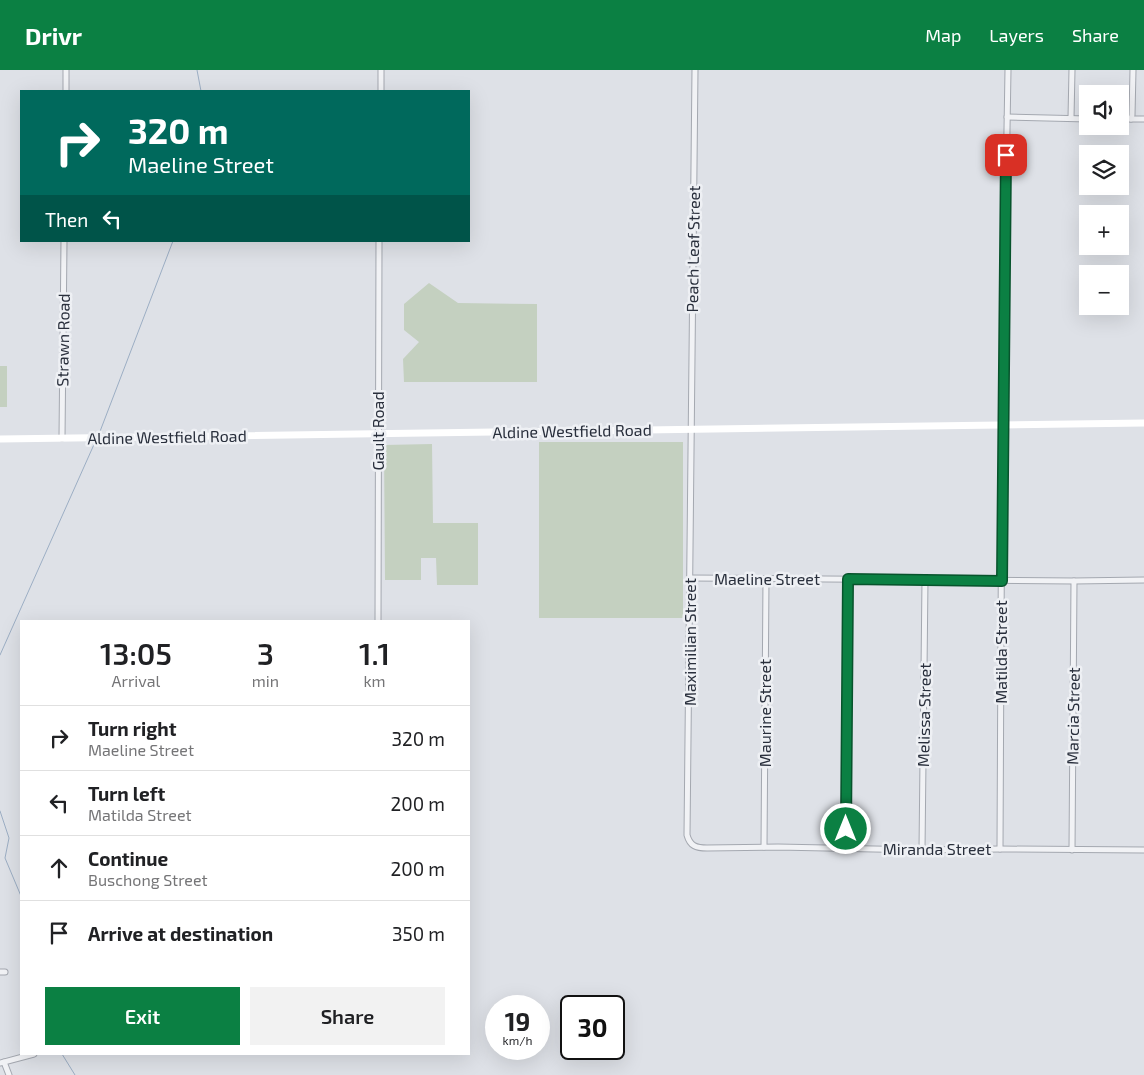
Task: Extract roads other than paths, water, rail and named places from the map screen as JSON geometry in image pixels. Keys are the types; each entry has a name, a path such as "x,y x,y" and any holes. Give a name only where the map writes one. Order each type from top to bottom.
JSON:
{"main road":[{"name":"Aldine Westfield Road","path":"0,439 378,435 691,428 1144,424"}],"street":[{"path":"66,70 66,90"},
{"path":"381,70 381,90"},
{"name":"Peach Leaf Street","path":"691,428 695,70"},
{"name":"Matilda Street","path":"1000,849 1002,425 1008,70"},
{"path":"1071,118 1072,70"},
{"path":"1133,70 1131,119 1144,120"},
{"path":"1007,117 1079,118"},
{"name":"Strawn Road","path":"62,438 64,242"},
{"name":"Gault Road","path":"378,620 379,242"},
{"name":"Maximilian Street","path":"691,428 687,835 689,842 693,846 700,848"},
{"name":"Maeline Street","path":"690,578 1002,581 1144,580"},
{"name":"Maurine Street","path":"764,847 766,579"},
{"path":"845,848 848,579"},
{"name":"Melissa Street","path":"922,850 925,580"},
{"name":"Marcia Street","path":"1072,850 1074,581"},
{"name":"Miranda Street","path":"700,848 1144,850"},
{"path":"9,1075 2,1062 30,1055"}],"waterway":[{"path":"197,70 201,90"},
{"path":"99,434 173,242"},
{"path":"0,655 96,440"},
{"path":"0,811 9,838 5,858 20,894"},
{"path":"63,1055 75,1075"}]}
